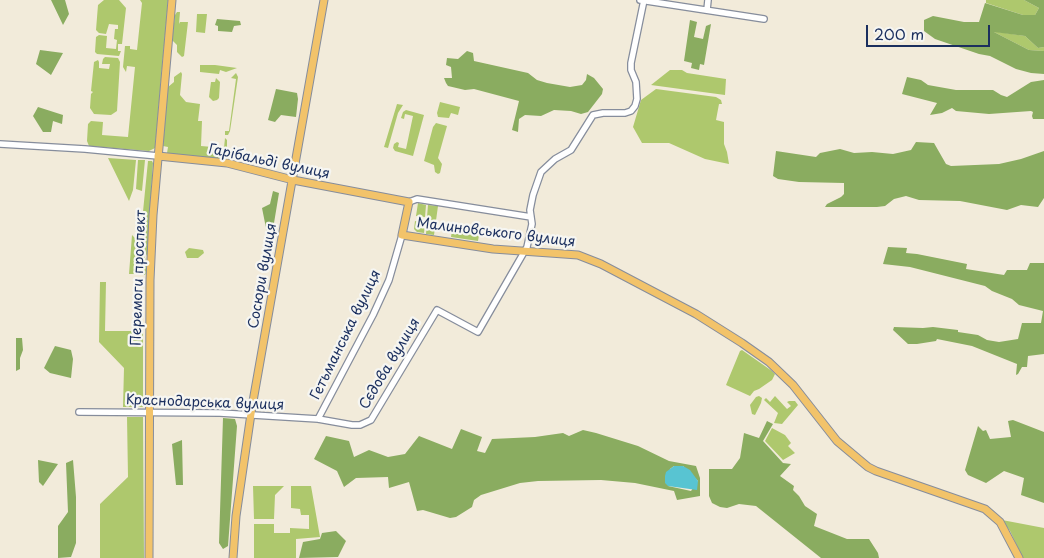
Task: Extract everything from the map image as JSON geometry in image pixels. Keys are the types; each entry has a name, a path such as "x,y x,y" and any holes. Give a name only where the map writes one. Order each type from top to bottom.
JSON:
{"main road":[{"name":"Перемоги проспект","path":"149,558 148,413 152,215 172,0"},
{"name":"Сосюри вулиця","path":"233,558 236,516 252,415 324,0"},
{"name":"Гарібальді вулиця","path":"158,156 227,163 293,180 409,202"},
{"name":"Гетьманська вулиця","path":"402,234 409,202"},
{"name":"Малиновського вулиця","path":"402,234 493,249 567,254 588,258 696,314 742,343 780,371 826,429 858,460 876,471 985,509 1000,522 1019,558"}],"street":[{"path":"524,251 527,247 532,224 533,196 542,172 555,159 571,150 594,116 600,113 629,112 635,106 637,99 636,82 631,70 631,62 642,0 764,20"},
{"path":"707,10 708,0"},
{"name":"Гарібальді вулиця","path":"0,144 158,156"},
{"name":"Гарібальді вулиця","path":"409,202 417,199 531,217"},
{"name":"Гетьманська вулиця","path":"318,419 344,372 389,280 402,234"},
{"name":"Сєдова вулиця","path":"360,425 371,420 437,310 478,332 524,251"},
{"name":"Краснодарська вулиця","path":"80,412 252,415 318,419 360,425"}],"green space":[{"path":"51,0 65,0 69,14 63,25"},
{"path":"104,0 119,0 126,8 122,44 118,44 118,51 121,51 119,56 97,54 95,52 96,37 99,35 107,36 106,48 116,49 117,40 114,39 115,29 118,29 118,25 109,24 106,34 99,33 96,30 98,5"},
{"path":"140,0 168,0 155,148 149,151 89,146 87,141 88,124 91,121 103,122 102,135 128,137 135,67 127,66 126,72 123,67 125,46 130,46 130,49 137,50 142,3"},
{"path":"986,0 1024,0 1039,8 1035,15 1023,15 986,3"},
{"path":"1024,0 1044,0 1044,47 1038,48 1025,36 994,32 1029,50 1044,51 1044,74 1016,69 990,56 935,39 924,31 924,20 933,16 964,22 979,22 985,3 1023,15 1035,15 1039,8"},
{"path":"177,12 180,12 179,24 180,22 188,22 184,56 182,57 177,52 177,45 172,40"},
{"path":"197,14 207,14 205,33 196,32"},
{"path":"217,19 240,21 241,25 234,26 232,32 218,31 218,26 215,25"},
{"path":"690,20 697,22 694,37 703,39 706,26 711,24 704,65 700,64 699,70 691,68 692,63 684,61"},
{"path":"992,31 1025,36 1038,48 1044,47 1044,51 1029,50"},
{"path":"40,50 63,53 51,75 36,64"},
{"path":"467,51 473,53 474,61 528,73 537,80 547,83 570,87 582,85 586,80 587,74 594,78 603,89 602,94 588,112 581,114 571,111 554,110 541,116 525,115 519,119 518,132 512,130 519,101 474,89 465,90 448,86 446,83 444,78 452,78 451,67 446,65 447,58 458,59"},
{"path":"105,57 118,58 120,62 117,111 111,115 94,114 90,108 91,94 93,92 91,91 94,62 98,60 99,68 109,69 110,64 102,64"},
{"path":"200,65 237,68 226,72 220,70 219,74 200,72"},
{"path":"670,70 682,70 687,73 726,79 725,95 651,85"},
{"path":"181,72 180,95 186,102 200,104 198,121 202,121 201,146 224,148 225,138 227,140 227,151 221,159 169,154 167,153 168,147 163,146 168,87 174,82 174,77"},
{"path":"236,73 238,77 230,131 228,135 225,135 225,131 229,131 236,79 231,78"},
{"path":"907,77 921,80 928,85 956,90 993,90 1007,97 1031,82 1044,80 1044,119 1033,119 1033,112 1031,111 989,114 956,111 952,108 942,113 930,115 937,103 902,94"},
{"path":"216,78 220,82 219,98 213,101 209,97 211,82 215,82"},
{"path":"276,89 297,93 296,117 281,115 275,122 268,120"},
{"path":"656,89 716,97 721,100 722,104 719,104 716,120 724,122 724,144 729,164 705,159 669,143 642,143 633,127 641,100"},
{"path":"440,102 460,107 458,115 451,113 449,118 438,117 437,113"},
{"path":"397,104 403,105 398,113 388,148 384,147"},
{"path":"38,107 63,115 62,124 53,121 51,132 43,132 33,116"},
{"path":"406,110 424,115 413,156 395,151 393,148 397,142 399,143 398,147 406,149 413,116 405,114 404,119 401,118"},
{"path":"436,123 447,126 438,158 442,164 438,174 435,172 434,165 424,161 433,127"},
{"path":"916,142 934,143 946,164 951,166 999,164 1044,151 1044,198 1038,207 1021,205 1007,210 960,201 919,200 906,196 894,199 885,206 825,207 844,194 844,183 799,182 778,179 773,176 776,151 816,157 820,153 840,149 854,153 893,154 911,150"},
{"path":"108,158 136,160 133,190 129,201"},
{"path":"138,160 145,160 142,191 136,189"},
{"path":"148,161 153,163 147,256 140,242"},
{"path":"273,191 279,193 272,235 267,233 262,208 270,204"},
{"path":"418,203 426,205 425,217 416,216"},
{"path":"428,205 438,206 434,235 426,234 427,223 430,223 431,218 427,217"},
{"path":"415,221 425,223 424,233 417,232 414,229"},
{"path":"452,230 455,231 455,234 459,234 460,231 467,231 467,234 479,235 478,241 451,237"},
{"path":"132,235 137,240 135,274 129,274"},
{"path":"139,245 146,260 145,275 137,274"},
{"path":"888,247 907,248 906,253 967,264 966,269 1004,275 1007,270 1027,270 1030,263 1044,263 1044,354 1028,356 1027,367 1022,367 1016,375 1017,364 972,346 937,339 936,341 908,344 893,330 894,327 933,327 958,330 958,332 978,335 987,340 999,342 1018,339 1022,323 1041,323 1043,311 1019,305 1012,299 985,286 910,267 883,264"},
{"path":"189,248 203,250 204,253 198,258 187,258 185,252"},
{"path":"100,282 106,282 105,331 139,331 143,333 143,407 123,407 124,368 99,342"},
{"path":"16,338 22,338 23,350 20,358 20,369 16,371"},
{"path":"55,346 71,350 73,359 71,378 50,373 44,368"},
{"path":"742,350 775,374 772,380 754,391 750,396 726,385"},
{"path":"759,396 762,398 761,403 755,415 752,414 750,405"},
{"path":"775,396 787,409 791,406 787,402 789,401 795,401 798,405 782,424 774,423 778,413 764,400 766,398 770,402"},
{"path":"127,417 143,417 144,558 100,558 100,504 128,477"},
{"path":"223,418 235,419 237,426 228,546 223,549 219,543"},
{"path":"1013,420 1044,432 1044,503 1021,495 1024,478 1004,471 986,483 968,475 965,470 978,426 983,431 986,430 990,439 1011,437 1008,421"},
{"path":"767,421 773,424 763,441 783,463 791,464 780,476 794,486 793,490 805,506 817,514 814,526 847,539 869,539 879,558 821,558 756,506 739,504 727,508 712,503 709,496 709,469 732,469 740,458 744,433 759,438"},
{"path":"772,428 785,435 791,443 788,446 795,453 783,460 765,441"},
{"path":"461,429 482,437 477,451 485,453 492,439 535,437 563,433 569,436 583,430 638,446 669,461 696,466 700,478 700,496 677,500 674,491 635,483 601,480 538,481 520,483 481,495 474,500 472,507 456,517 450,518 423,510 417,511 409,482 389,488 388,477 356,478 344,487 337,471 314,459 326,436 349,441 354,457 369,450 388,457 405,454 419,436 452,449","holes":["674,466 683,466 698,481 691,491 668,486 670,469"]},
{"path":"182,440 183,485 176,485 172,444"},
{"path":"38,460 58,464 43,486 39,482"},
{"path":"73,460 76,497 76,543 71,557 58,558 58,526 68,512 66,463"},
{"path":"253,486 284,486 275,495 274,519 254,519"},
{"path":"291,486 311,486 320,537 296,539 296,558 254,558 254,524 274,524 274,533 290,533 290,528 309,529 309,515 301,515 300,509 291,508"},
{"path":"1002,520 1044,528 1044,558 1023,558 1010,531"},
{"path":"336,531 346,541 338,557 299,558 303,542 320,539 322,533"}],"water":[{"path":"674,466 683,466 690,470 698,481 697,490 668,486 665,483 666,472"}]}
